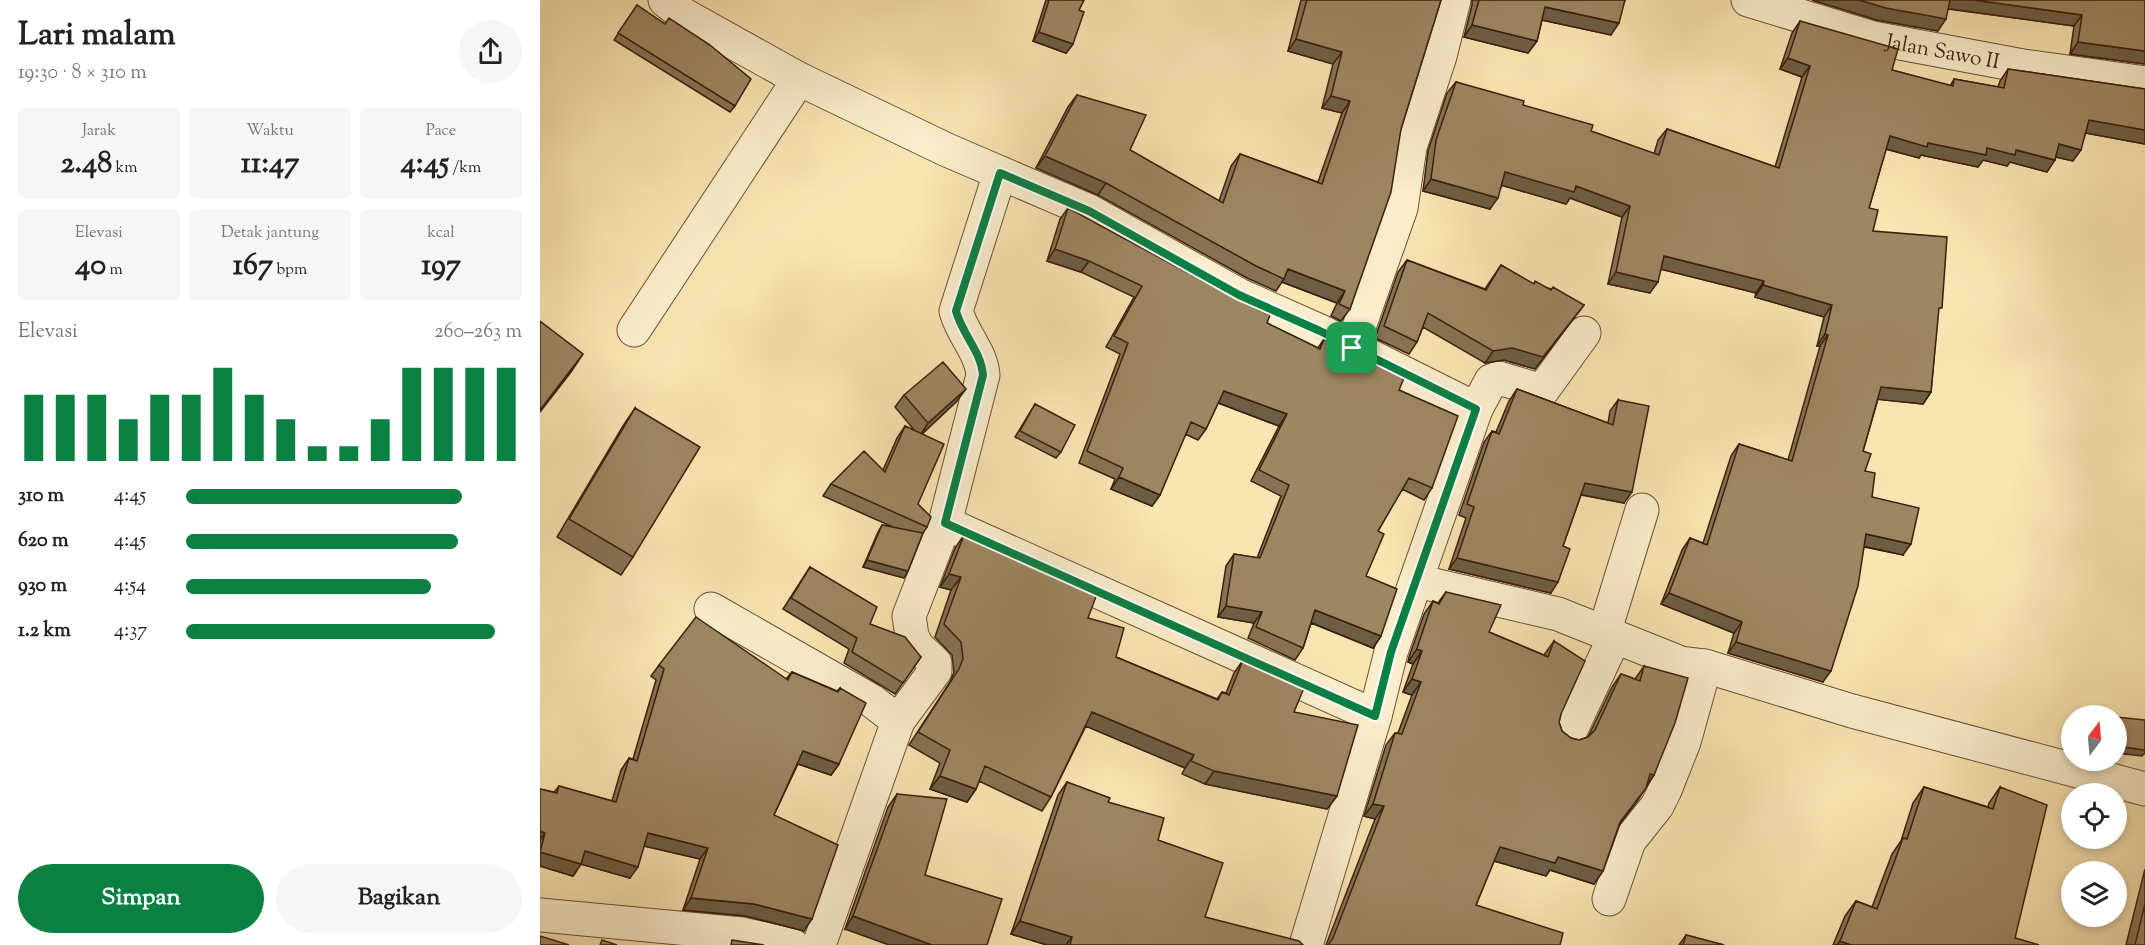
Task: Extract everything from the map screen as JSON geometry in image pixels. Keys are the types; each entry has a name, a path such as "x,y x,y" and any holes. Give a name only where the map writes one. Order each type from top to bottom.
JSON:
{"street":[{"path":"665,0 684,15 800,79 1000,173 1089,211 1239,295 1476,409"},
{"path":"1352,348 1401,208 1410,147 1440,56 1454,0"},
{"name":"Jalan Sawo II","path":"1748,0 1873,38 2024,66 2145,82"},
{"path":"634,330 800,79"},
{"path":"819,945 898,721 935,671 936,663 914,641 909,616 945,523 983,375 976,351 959,324 956,311 1000,173"},
{"path":"1306,945 1375,716 1391,652 1476,409 1491,381 1499,378 1542,391 1584,333"},
{"path":"1569,734 1610,633 1642,510"},
{"path":"945,523 1375,716"},
{"path":"1417,582 1558,614 1682,663 1705,666 1852,711 2145,789"},
{"path":"711,609 872,701 898,721"},
{"path":"1609,899 1629,841 1657,806 1665,790 1684,742 1705,666"},
{"path":"540,915 711,939 742,934 792,945"}],"building":[{"path":"1049,0 1084,0 1079,10 1084,12 1073,44 1039,32"},
{"path":"1307,0 1441,0 1401,129 1391,192 1350,309 1339,304 1345,291 1288,269 1284,279 1256,266 1106,183 1045,156 1077,95 1146,115 1130,150 1223,203 1240,154 1322,184 1350,101 1331,96 1342,52 1296,39"},
{"path":"1479,0 1625,0 1619,23 1545,7 1537,41 1472,25"},
{"path":"1859,0 1950,0 1946,19 1886,8"},
{"path":"1974,0 2145,0 2145,51 2078,42 2082,15"},
{"path":"637,5 665,24 669,18 710,45 751,79 735,106 618,33"},
{"path":"1800,21 1898,49 1892,70 1953,86 1954,79 2004,88 2008,69 2145,89 2145,130 2089,120 2081,150 2059,144 2055,160 2016,150 2015,155 1987,148 1986,155 1928,143 1927,147 1890,136 1869,208 1878,210 1873,231 1947,237 1942,308 1939,308 1931,392 1881,387 1863,451 1871,454 1865,471 1875,473 1872,497 1919,508 1911,544 1866,534 1858,586 1831,671 1736,642 1742,622 1669,593 1690,538 1707,545 1739,444 1792,461 1828,335 1825,334 1832,305 1763,285 1764,281 1664,256 1658,282 1616,272 1630,206 1576,186 1574,192 1505,172 1498,198 1431,179 1436,140 1456,82 1524,101 1523,105 1593,125 1591,131 1659,155 1667,129 1779,168 1810,66 1788,58"},
{"path":"1068,208 1270,315 1267,323 1320,349 1324,339 1404,378 1399,390 1458,416 1432,488 1409,478 1378,531 1384,534 1366,576 1397,589 1381,636 1315,610 1303,648 1256,627 1262,612 1226,606 1234,554 1260,558 1289,485 1259,470 1287,414 1224,391 1206,429 1191,422 1160,495 1119,477 1123,468 1087,451 1128,343 1114,336 1142,286 1089,261 1055,249"},
{"path":"1407,260 1486,290 1501,265 1534,284 1535,281 1551,290 1553,287 1584,305 1543,357 1512,348 1493,351 1428,313 1417,342 1384,326"},
{"path":"540,321 583,354 540,410"},
{"path":"943,362 966,389 928,423 904,395"},
{"path":"1517,389 1613,425 1618,400 1649,406 1632,492 1585,483 1563,546 1570,549 1558,582 1457,558 1474,507 1467,504 1492,431 1499,434"},
{"path":"1035,404 1075,425 1061,452 1020,431"},
{"path":"635,408 700,447 633,557 569,519"},
{"path":"905,426 944,444 918,504 931,517 927,527 831,484 864,451 885,472"},
{"path":"882,525 923,533 908,571 867,560"},
{"path":"964,535 1097,594 1088,618 1124,628 1116,657 1218,700 1222,692 1229,695 1243,660 1304,688 1294,712 1358,725 1337,796 1214,771 1191,761 1194,755 1092,712 1051,797 985,766 976,789 940,776 950,750 918,732 959,669 963,659 961,642 944,624 961,577 949,574"},
{"path":"810,567 877,607 870,624 905,637 921,657 903,683 852,652 857,638 791,598"},
{"path":"1446,592 1501,605 1489,632 1548,657 1554,641 1585,661 1559,722 1562,731 1571,738 1579,740 1588,737 1595,730 1621,674 1640,681 1644,666 1688,678 1675,723 1654,775 1650,774 1646,788 1620,822 1603,871 1558,857 1555,863 1500,847 1476,905 1563,933 1560,945 1328,945 1333,938 1384,806 1373,804 1395,733 1402,734 1421,682 1412,679 1422,651 1417,649 1418,645 1433,601 1439,604"},
{"path":"696,617 788,680 792,672 838,692 840,688 866,703 839,764 803,751 774,815 838,845 812,919 754,904 691,898 708,848 648,833 638,867 585,851 581,864 540,852 545,833 540,831 540,789 557,793 559,786 616,802 629,758 637,761 664,669 659,665"},
{"path":"2127,718 2145,720 2145,750 2127,748"},
{"path":"1067,782 1110,798 1108,802 1164,818 1158,840 1223,863 1205,917 1299,941 1303,945 1070,945 1072,937 1020,921"},
{"path":"1924,787 1993,809 2000,787 2047,805 2015,938 2039,945 1851,945 1840,941 1856,901 1877,909 1903,838 1907,839"},
{"path":"897,794 947,799 925,875 1002,899 987,945 932,945 853,916"},
{"path":"2145,904 2145,945 2135,945"},
{"path":"1686,935 1724,945 1683,945"},
{"path":"540,936 569,945 540,945"},
{"path":"602,940 617,945 600,945"},
{"path":"732,940 764,945 731,945"}],"route":[{"path":"1000,173 1089,211 1239,295 1320,331 1352,348 1476,409 1391,652 1375,716 945,523 983,375 976,351 959,324 956,311 1000,173"}]}
